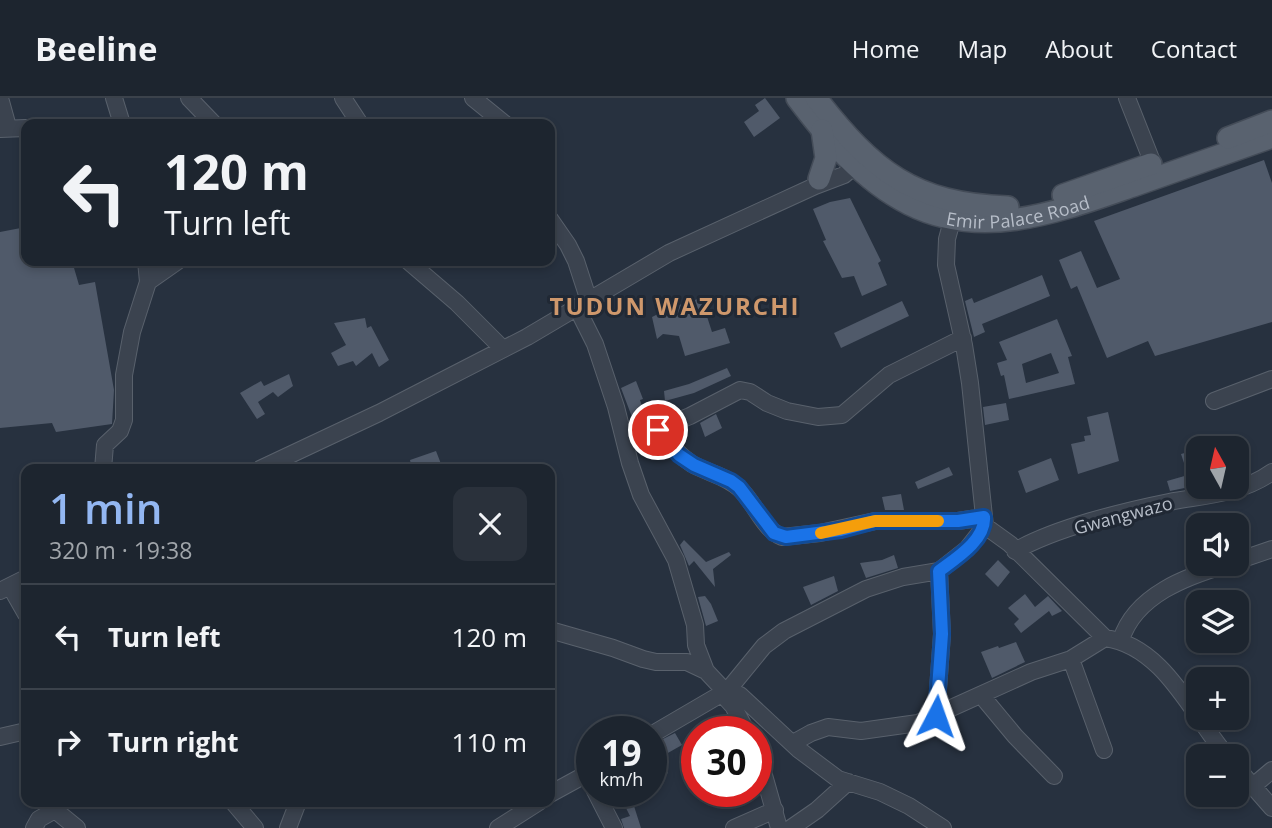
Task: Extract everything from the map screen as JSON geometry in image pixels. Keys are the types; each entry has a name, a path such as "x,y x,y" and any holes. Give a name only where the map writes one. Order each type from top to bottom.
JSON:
{"main road":[{"name":"Emir Palace Road","path":"797,98 821,128 855,154 918,191 960,204 984,206 1011,207 1033,203 1272,137"},
{"name":"Emir Palace Road","path":"817,98 876,183 911,205 953,217 998,221 1039,216 1093,201 1156,170 1272,121"},
{"path":"817,182 826,158 821,128"}],"street":[{"path":"0,98 4,128"},
{"path":"114,98 120,119"},
{"path":"189,98 209,119"},
{"path":"343,98 357,119"},
{"path":"472,98 499,119"},
{"path":"1127,98 1156,170"},
{"path":"271,464 379,413 503,349 669,253 817,182 855,154"},
{"path":"667,726 725,692 764,646 796,624 882,583 939,571 967,549 984,522 972,396 963,338 946,265 947,239 953,217"},
{"path":"555,226 576,261 583,304 641,495 677,560 695,625 696,645 706,671 725,692 738,716"},
{"path":"103,464 105,445 120,431 124,420 124,375 128,349 148,282 146,266"},
{"path":"148,282 171,266"},
{"path":"414,266 457,303 503,349"},
{"path":"626,442 658,430 740,390 750,392 787,411 818,416 842,415 888,375 963,338"},
{"path":"1214,401 1272,379"},
{"path":"658,430 679,455 739,487 774,533 782,537 820,533 875,521 984,522 1113,639 1162,669 1218,744"},
{"name":"Gwangwazo","path":"1015,551 1048,536 1134,510 1231,492 1272,472"},
{"path":"1249,557 1272,549"},
{"path":"936,716 942,634 939,571"},
{"path":"793,744 828,727 854,731 877,730 918,723 936,716 1113,639 1133,613 1191,576"},
{"path":"21,580 5,588 21,608"},
{"path":"555,631 643,659 687,663 706,671"},
{"path":"1071,659 1104,750"},
{"path":"725,692 740,695 828,772 899,801 943,828"},
{"path":"981,695 1015,736 1054,776"},
{"path":"0,737 21,732"},
{"path":"1253,786 1272,770"},
{"path":"555,792 576,782"},
{"path":"792,828 848,782"},
{"path":"1249,782 1272,808"},
{"path":"772,800 779,828"},
{"path":"34,828 39,819 54,807"},
{"path":"56,807 78,828"},
{"path":"237,807 256,828"},
{"path":"288,828 296,807"},
{"path":"498,828 531,807"},
{"path":"603,807 614,828"},
{"path":"734,828 775,810"}],"building":[{"path":"765,98 780,118 754,137 744,122 759,111 755,105"},
{"path":"1264,160 1272,183 1272,322 1155,356 1148,341 1107,358 1077,286 1071,289 1059,260 1081,251 1097,288 1120,279 1094,221"},
{"path":"850,198 881,261 878,263 887,285 862,296 854,276 842,278 823,241 826,240 813,209"},
{"path":"21,228 21,266 73,266 79,285 95,282 114,390 112,424 56,432 52,423 0,428 0,232"},
{"path":"1042,275 1050,296 982,324 985,332 974,337 965,301 972,298 974,303"},
{"path":"701,298 712,332 725,328 730,343 685,356 679,336 663,334 657,339 652,317 658,314 678,315 676,306"},
{"path":"902,301 909,316 841,348 834,333"},
{"path":"365,318 367,328 371,326 389,360 379,367 372,353 356,366 353,361 338,366 331,353 346,345 334,323"},
{"path":"1057,319 1072,356 1068,357 1075,384 1009,399 1004,375 1001,376 997,363 1007,360 999,342","holes":["1051,353 1059,373 1026,383 1022,364"]},
{"path":"727,368 731,376 694,393 665,401 664,391"},
{"path":"289,374 293,386 278,397 273,392 258,402 265,414 257,419 240,393 261,381 264,386"},
{"path":"636,381 643,399 640,400 646,419 635,425 621,388"},
{"path":"1006,403 1009,420 985,425 983,407"},
{"path":"1108,412 1119,461 1078,474 1071,444 1085,441 1084,436 1091,435 1087,417"},
{"path":"716,414 722,428 705,437 700,423"},
{"path":"436,451 441,464 411,464 410,460"},
{"path":"1186,453 1186,469 1181,454"},
{"path":"1051,458 1059,480 1026,493 1018,471"},
{"path":"949,467 953,475 918,489 915,482"},
{"path":"1186,476 1186,488 1170,491 1167,481"},
{"path":"901,494 904,510 885,510 882,497"},
{"path":"684,540 706,562 729,552 731,555 713,569 715,587 694,561 689,566 680,545"},
{"path":"894,555 898,568 866,578 860,563 882,560"},
{"path":"998,560 1010,572 998,587 985,574"},
{"path":"834,576 838,591 811,605 803,587"},
{"path":"1025,594 1035,607 1048,596 1062,611 1052,616 1049,611 1021,633 1014,624 1019,619 1008,608"},
{"path":"705,596 718,621 706,626 698,597"},
{"path":"1016,642 1025,662 992,678 981,652"},
{"path":"675,733 681,746 667,753 667,737"},
{"path":"626,807 634,807 641,828 624,828 621,819 630,816"}],"slow traffic":[{"path":"821,533 875,521 938,521"}],"district":[{"name":"TUDUN WAZURCHI","path":"675,305"}],"route":[{"path":"658,430 679,455 739,487 774,533 782,537 841,530 875,521 958,521 984,517 985,526 980,535 939,571 942,634 936,716"}]}
